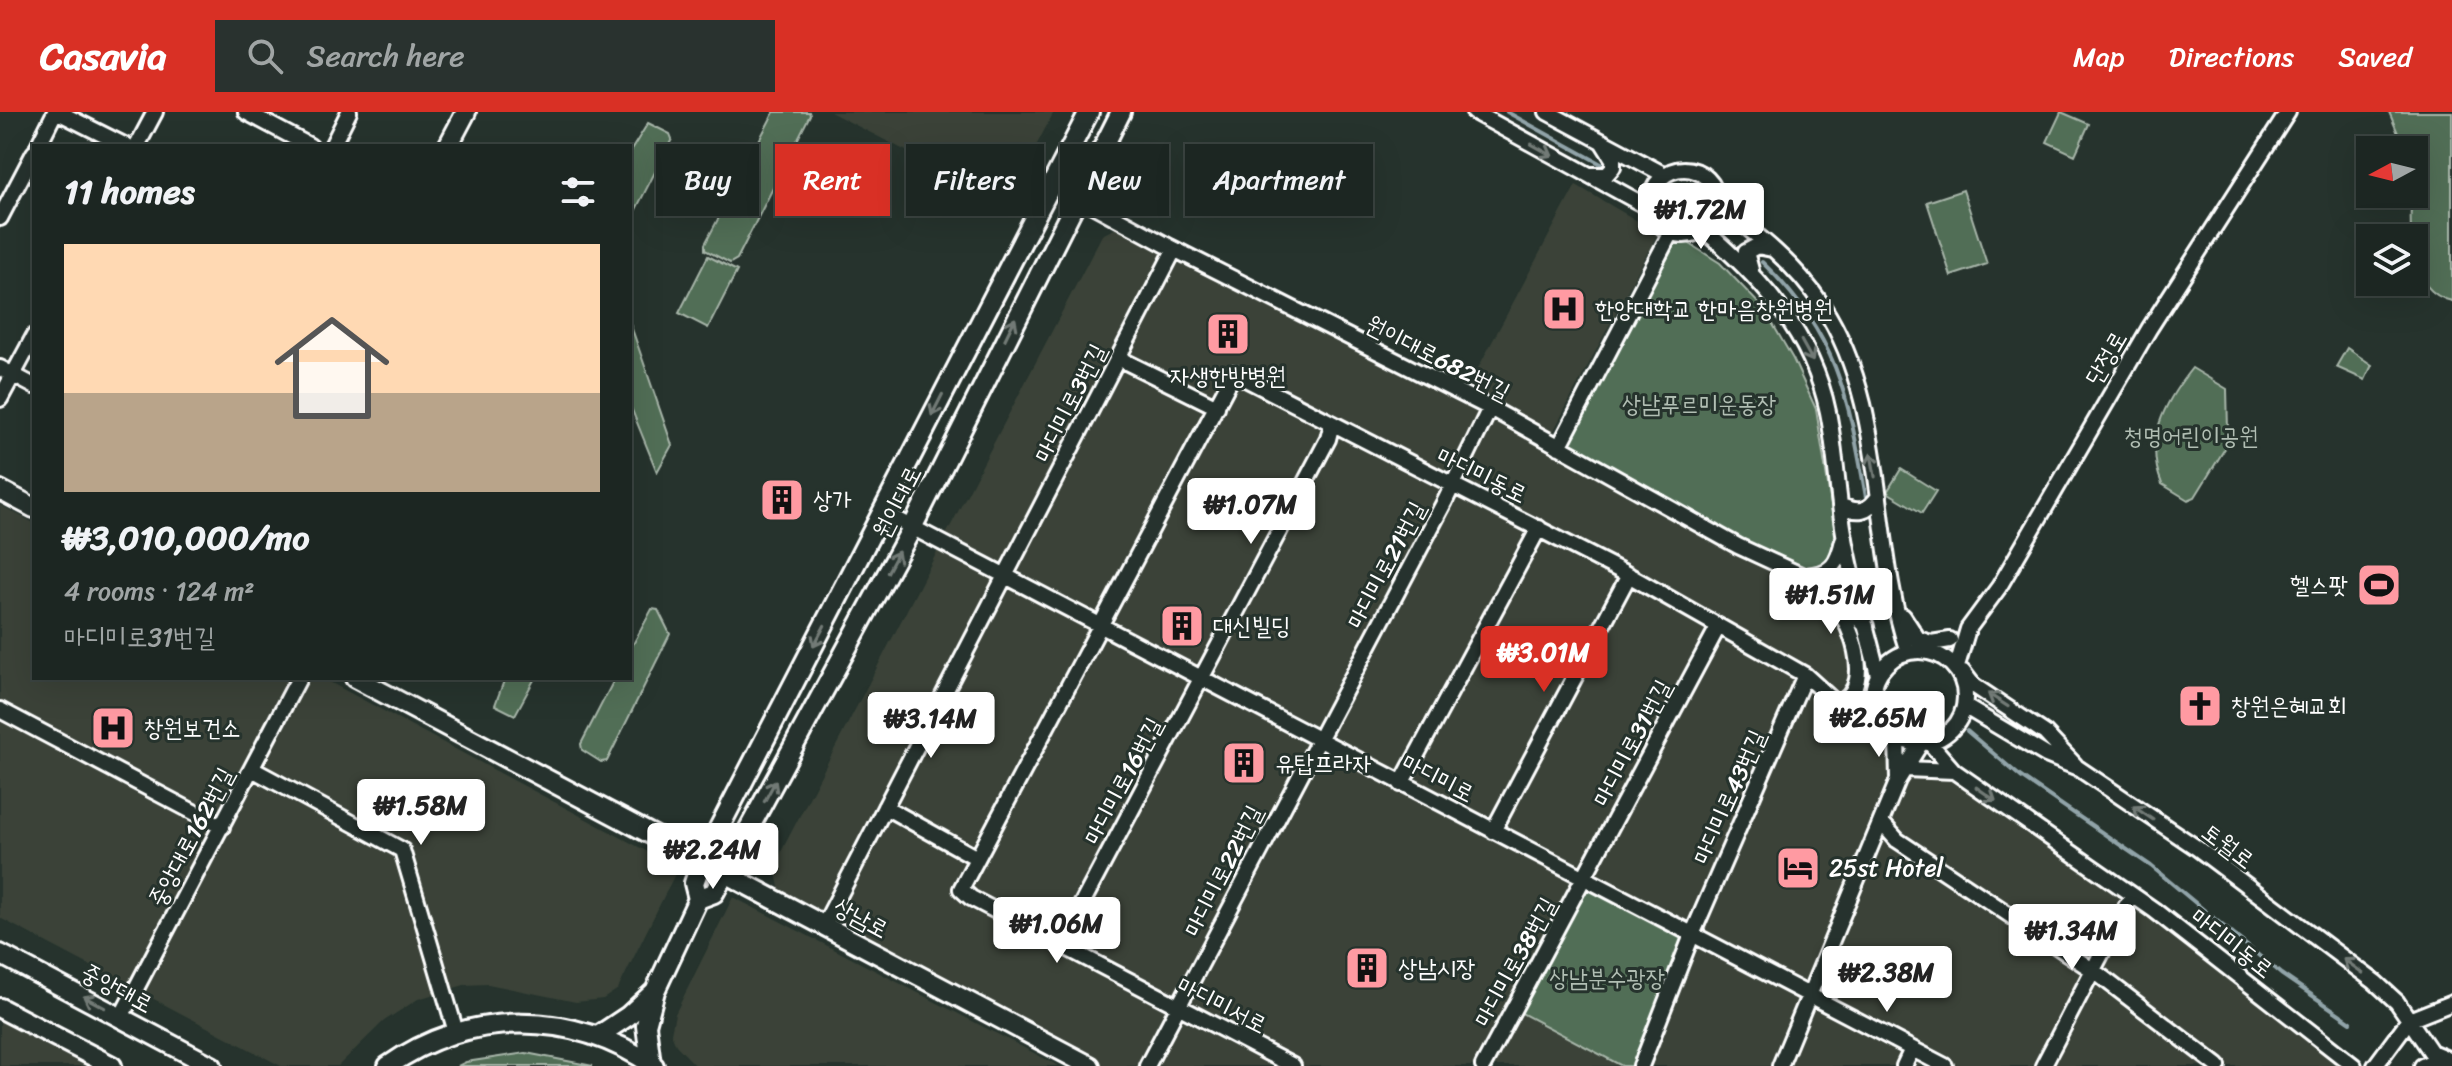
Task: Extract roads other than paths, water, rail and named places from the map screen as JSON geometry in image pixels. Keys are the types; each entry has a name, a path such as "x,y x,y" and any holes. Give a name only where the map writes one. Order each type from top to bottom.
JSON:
{"main road":[{"path":"449,144 466,112"},
{"name":"원이대로","path":"653,1065 646,1025 655,991 698,899 694,883 702,861 1089,112"},
{"name":"원이대로","path":"1104,144 1121,112"},
{"name":"원이대로","path":"698,899 714,893 912,528 1067,216"},
{"path":"0,490 32,507"},
{"name":"상남로","path":"359,680 1090,1066"},
{"name":"중앙대로","path":"0,954 212,1066"},
{"name":"원이대로","path":"598,1036 628,1016 655,991"},
{"path":"0,1008 101,1064"},
{"path":"388,1066 422,1046 456,1032 491,1025 527,1023 563,1027 598,1036 653,1065"}],"street":[{"path":"39,144 57,112 122,144"},
{"path":"138,144 155,112"},
{"path":"333,144 349,112"},
{"path":"1474,112 1653,210 1662,226 1671,232 1690,235 1703,229 1714,217 1717,204 1715,188 1701,173 1680,169 1665,175 1655,187 1653,210"},
{"path":"1547,112 1665,175"},
{"name":"단정로","path":"1957,666 1968,629 1999,587 2149,329 2288,112"},
{"path":"251,113 306,144"},
{"path":"1589,175 1606,175 1613,167 1613,159 1602,142"},
{"path":"0,218 32,157"},
{"name":"원이대로682번길","path":"1052,183 1060,188"},
{"path":"1717,204 1772,249 1821,303 1846,349 1859,390 1879,496 1894,602 1908,652"},
{"name":"원이대로682번길","path":"1111,216 1490,408 1738,546 1808,578"},
{"path":"1703,229 1751,271 1785,312 1821,381 1844,536 1878,675 1873,698 1882,724 1897,737 1925,743"},
{"path":"1559,447 1671,232"},
{"path":"1751,271 1746,252 1757,246 1772,249"},
{"name":"마디미로3번길","path":"824,925 1174,250"},
{"path":"0,399 6,371 32,338"},
{"path":"885,807 977,858 1217,407 1118,358"},
{"path":"6,371 32,385"},
{"name":"마디미동로","path":"1217,407 1234,373 1629,575 1805,675 1839,700 1849,715 1870,724 1882,724"},
{"name":"마디미로21번길","path":"1317,740 1490,408"},
{"name":"마디미로16번길","path":"1060,945 1203,681 1321,452 1332,423"},
{"path":"1840,505 1862,511 1870,508 1879,496"},
{"name":"마디미로","path":"883,512 1004,578 1945,1066"},
{"path":"1401,784 1539,528"},
{"path":"1808,578 1831,569 1838,562 1844,536"},
{"path":"1493,831 1629,575"},
{"path":"1808,578 1844,602 1866,626"},
{"path":"1808,578 1835,604 1851,635 1858,678 1854,693 1839,700"},
{"path":"1894,602 1918,639 1931,643 1950,640"},
{"name":"마디미로31번길","path":"1585,879 1718,627"},
{"name":"단정로","path":"1932,652 1968,629"},
{"path":"1878,675 1891,660 1908,652 1932,652 1957,666 1973,685 2045,733 2078,768"},
{"path":"1780,1066 1901,774 1925,743 1952,729 1964,706 1964,687 1957,666"},
{"name":"마디미로43번길","path":"1641,1066 1692,935 1805,675"},
{"name":"중앙대로162번길","path":"121,1017 298,680"},
{"path":"1839,700 1873,698"},
{"name":"토월로","path":"1964,706 2046,755 2078,768 2197,848 2375,982 2409,1020 2431,1052 2452,1061"},
{"path":"0,710 222,827"},
{"path":"1897,737 1901,774"},
{"name":"마디미로22번길","path":"1147,1066 1317,740"},
{"name":"마디미동로","path":"1925,743 1954,771 2132,895 2354,1066"},
{"path":"252,769 402,850 456,1032"},
{"path":"1901,774 1954,771"},
{"path":"1881,822 1897,840 2094,971 2218,1066"},
{"name":"마디미서로","path":"977,858 961,889 971,898 1293,1066"},
{"name":"마디미로38번길","path":"1483,1066 1585,879"},
{"path":"2043,1066 2132,895"},
{"path":"2375,1066 2409,1020 2452,1003"},
{"path":"1904,1066 1912,1049"},
{"path":"2422,1066 2435,1060 2452,1061"}],"waterway":[{"path":"1507,112 1603,165"},
{"path":"1762,262 1788,289 1825,344 1846,402 1867,503"},
{"path":"1967,731 2021,777 2151,866 2281,974 2351,1022"}],"place":[{"name":"한양대학교 한마음창원병원","path":"1564,309"},
{"name":"자생한방병원","path":"1228,334"},
{"name":"상가","path":"782,500"},
{"name":"헬스팟","path":"2379,585"},
{"name":"대신빌딩","path":"1182,626"},
{"name":"창원은혜교회","path":"2200,706"},
{"name":"창원보건소","path":"113,728"},
{"name":"유탑프라자","path":"1244,763"},
{"name":"25st Hotel","path":"1798,868"},
{"name":"상남시장","path":"1367,968"}],"park label":[{"name":"상남푸르미운동장","path":"1699,404"},
{"name":"청명어린이공원","path":"2191,436"},
{"name":"상남분수광장","path":"1607,978"}]}
